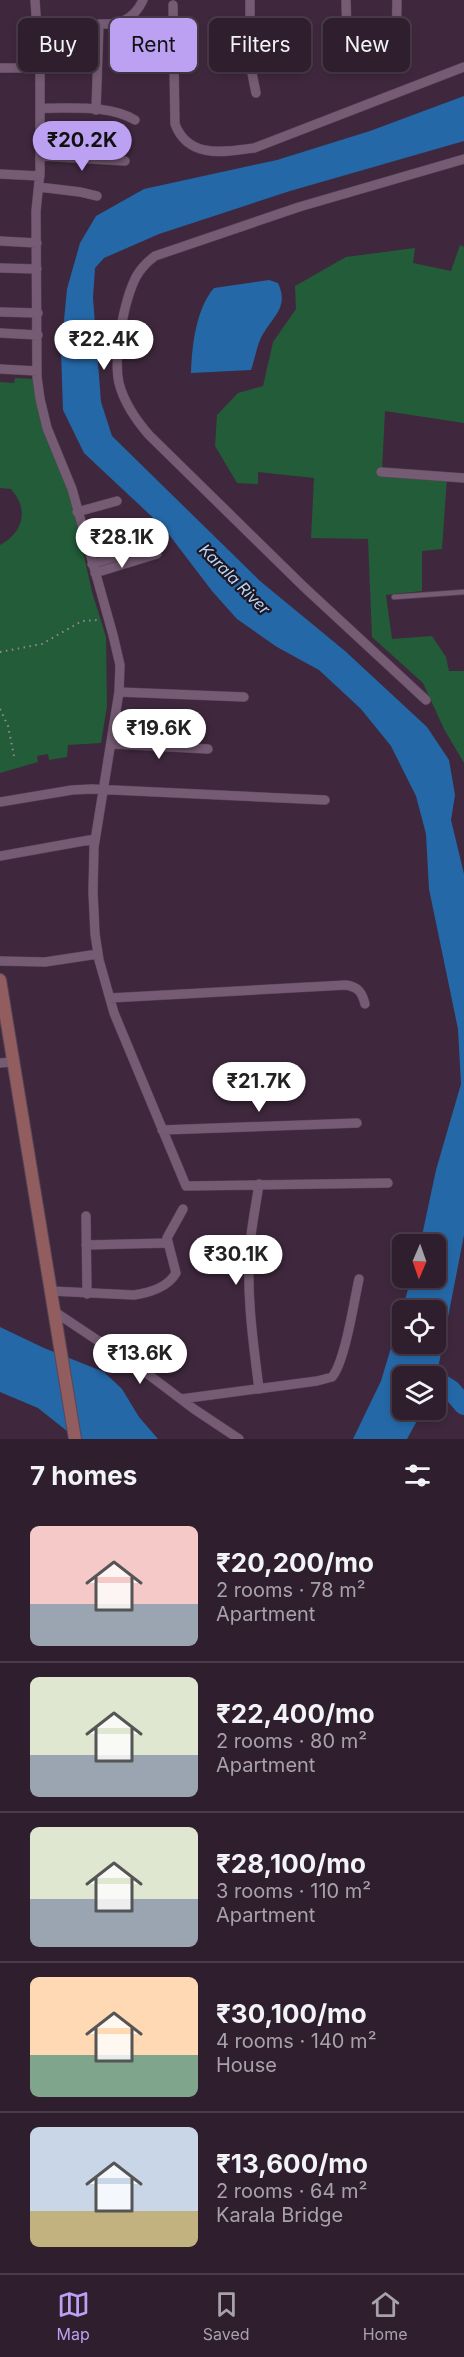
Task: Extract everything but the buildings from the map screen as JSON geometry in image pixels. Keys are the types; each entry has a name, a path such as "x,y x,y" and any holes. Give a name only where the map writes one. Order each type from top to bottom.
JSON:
{"main road":[{"path":"0,980 6,1062 55,1312 75,1439"}],"street":[{"path":"34,0 36,18"},
{"path":"96,110 99,24 124,22 135,13 143,0"},
{"path":"250,0 250,63 256,93"},
{"path":"346,0 346,18"},
{"path":"397,0 397,18"},
{"path":"173,5 175,124 185,141 204,151 230,152 254,148 464,68"},
{"path":"0,68 18,68"},
{"path":"40,72 40,176 37,243 37,371 40,399 48,428 72,489 120,665 112,744 95,838 93,908 98,954 110,998 186,1186 388,1183"},
{"path":"40,108 116,112 135,120"},
{"path":"40,156 125,161"},
{"path":"426,699 304,587 149,435 124,399 119,383 118,363 123,321 130,292 142,267 155,256 299,207 464,159"},
{"path":"0,174 40,176"},
{"path":"39,188 97,196"},
{"path":"0,241 37,243"},
{"path":"0,267 38,269"},
{"path":"0,312 38,313"},
{"path":"0,333 38,335"},
{"path":"0,369 37,371"},
{"path":"381,472 464,478"},
{"path":"77,512 117,501"},
{"path":"94,569 143,548"},
{"path":"94,569 157,554"},
{"path":"119,692 244,697"},
{"path":"112,744 208,749"},
{"path":"0,802 72,790 325,800"},
{"path":"0,856 95,838"},
{"path":"0,961 45,962 98,954"},
{"path":"110,998 346,985 359,990 365,1004"},
{"path":"162,1130 357,1123"},
{"path":"259,1389 250,1318 249,1283 250,1246 260,1184"},
{"path":"51,1291 134,1295 146,1293 164,1285 176,1273 167,1243 168,1233 183,1209"},
{"path":"86,1216 87,1294"},
{"path":"86,1245 167,1243"},
{"path":"181,1399 327,1380 335,1375 359,1279"},
{"path":"55,1312 239,1439"}],"lane":[{"path":"394,597 464,592"}],"path":[{"path":"0,652 42,644 82,621 108,620"},
{"path":"0,709 8,726 14,756"}],"green space":[{"path":"460,245 464,247 464,423 385,411 382,470 447,477 442,549 422,551 422,591 386,595 392,639 432,636 446,657 449,671 464,671 464,763 444,729 423,683 372,637 368,539 311,538 314,478 258,472 258,484 237,483 215,446 217,415 238,393 263,386 273,342 296,309 295,286 346,257 415,248 413,263 451,271"},
{"path":"15,378 34,379 70,491 92,592 106,637 107,706 101,743 68,745 67,757 49,760 48,754 37,756 38,762 0,773 0,545 8,540 19,527 22,512 17,497 11,489 0,488 0,382 14,383"}],"water":[{"name":"Karala River","path":"464,96 464,141 290,191 159,234 104,258 95,268 93,298 101,402 112,436 260,581 345,651 427,727 449,760 455,795 451,820 464,874 464,1235 446,1327 446,1300 405,1300 408,1288 446,1288 446,1234 422,1234 436,1170 461,1084 458,1029 429,889 426,834 416,796 391,746 361,709 319,670 277,647 237,619 212,591 164,528 84,453 63,410 61,351 67,289 80,243 96,216 144,189 277,160 370,131"},
{"path":"269,280 278,283 282,298 281,305 261,338 251,370 191,373 192,351 199,317 214,288"},
{"path":"0,1327 44,1348 104,1372 122,1389 139,1417 158,1439 77,1439 38,1408 0,1392"},
{"path":"392,1344 392,1354 441,1354 439,1366 392,1366 392,1420 417,1420 407,1439 353,1439 381,1381"}],"waterway":[{"path":"446,1387 464,1405"}]}
